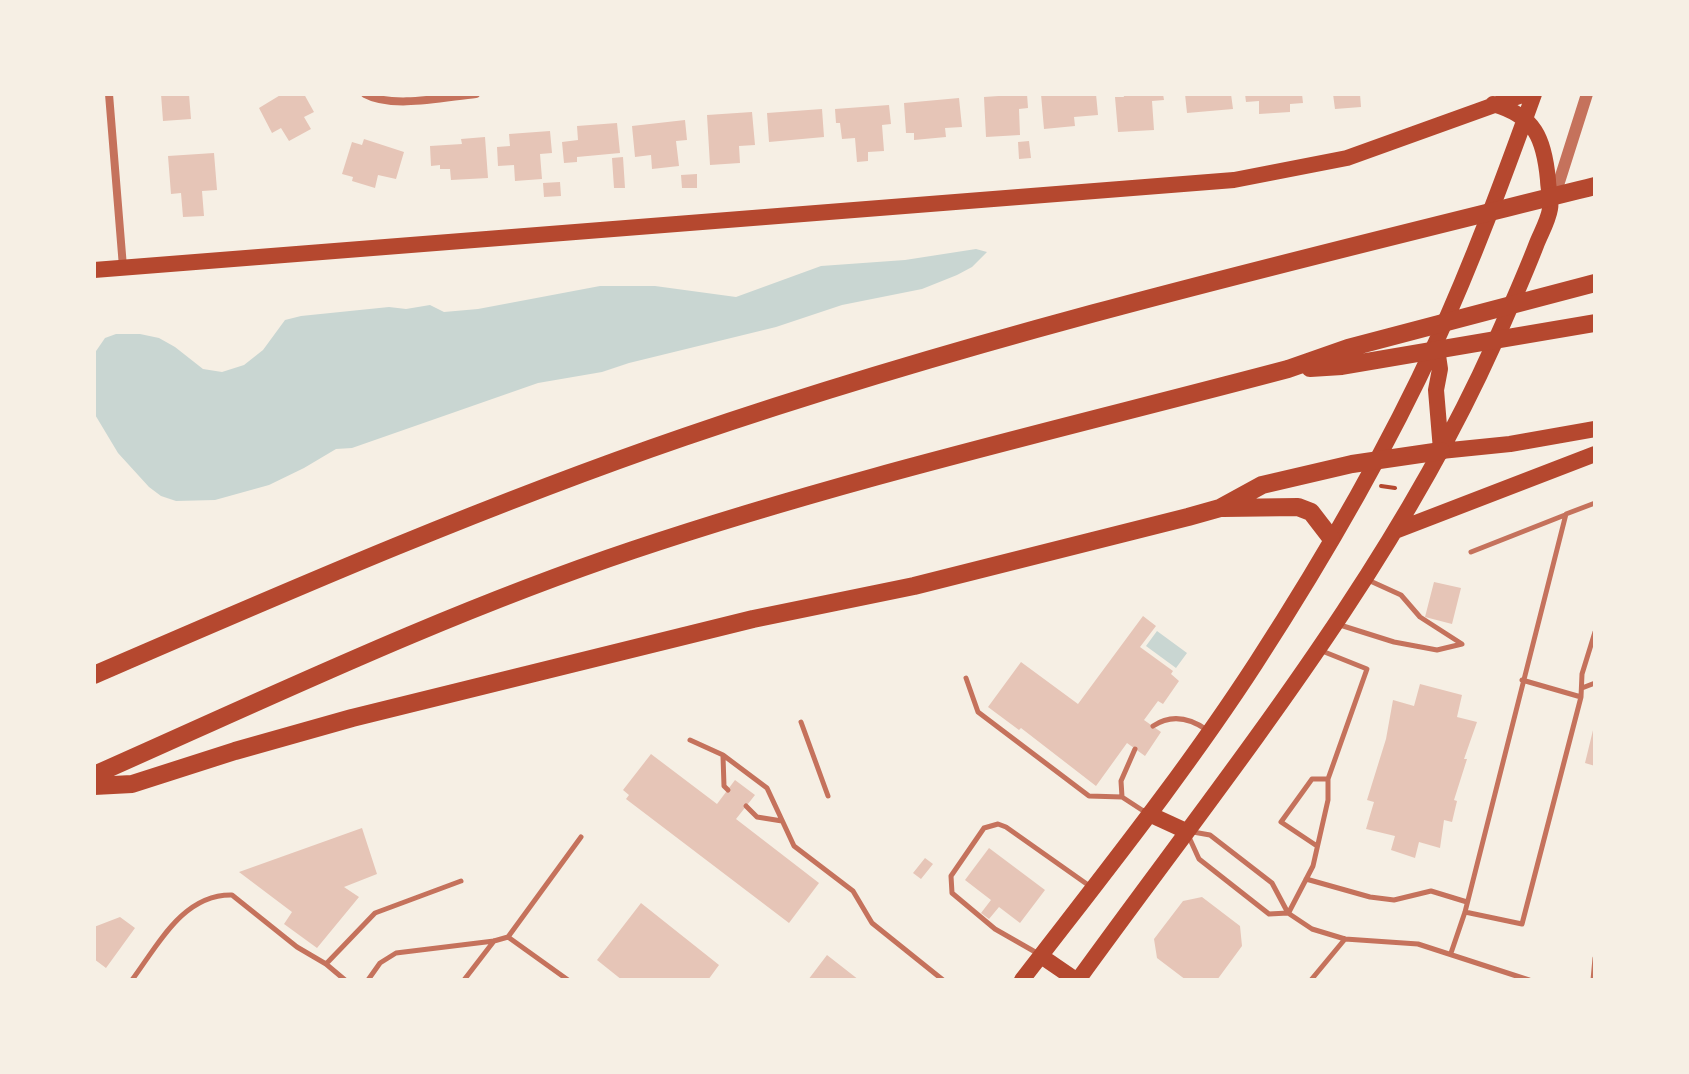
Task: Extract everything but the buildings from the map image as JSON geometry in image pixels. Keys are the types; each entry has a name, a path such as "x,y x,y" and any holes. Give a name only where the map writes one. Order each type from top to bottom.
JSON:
{"highway":[{"path":"94,675 546,487 684,437 855,381 1154,297 1595,186"},
{"path":"1345,357 1591,284"},
{"path":"94,775 412,635 554,578 818,493 1288,369 1345,357 1589,324"},
{"path":"1220,508 1262,485 1375,460 1441,451"},
{"path":"94,786 132,784 352,718 753,619 914,586 1220,508 1298,507 1311,512 1331,538"}],"main road":[{"path":"94,270 1234,180 1347,158 1525,94"},
{"path":"1022,980 1209,732 1268,645 1331,538 1436,341 1534,94"},
{"path":"1041,956 1077,980 1318,650 1395,531 1441,451 1476,384 1551,208 1544,147 1525,118 1493,104"},
{"path":"1436,341 1440,369 1436,390 1441,451"},
{"path":"1441,451 1510,444 1595,429"},
{"path":"1395,531 1595,454"},
{"path":"1149,814 1186,831"}],"street":[{"path":"109,94 123,267"},
{"path":"365,94 399,101 476,94"},
{"path":"1551,208 1587,94"}],"lane":[{"path":"1471,552 1595,503"},
{"path":"1451,953 1465,912 1566,514"},
{"path":"1335,623 1394,642 1437,650 1462,644 1420,617 1401,595 1364,578"},
{"path":"1465,912 1522,924 1581,697 1582,674 1595,632"},
{"path":"1288,913 1306,879 1317,846 1328,800 1328,779 1367,669 1318,650"},
{"path":"966,678 978,712 1089,796 1122,797 1149,814"},
{"path":"1522,680 1581,697"},
{"path":"1582,688 1595,683"},
{"path":"1153,726 1171,718 1186,719 1209,732"},
{"path":"801,722 828,796"},
{"path":"690,740 723,755 767,788 794,846 853,891 872,923 943,980"},
{"path":"1122,797 1121,781 1135,749"},
{"path":"723,755 724,786 728,790"},
{"path":"1317,846 1281,822 1312,779 1328,779"},
{"path":"746,806 757,817 782,821"},
{"path":"1041,956 995,929 952,893 951,876 984,828 998,824 1006,827 1093,888"},
{"path":"1186,831 1199,859 1269,914 1288,913"},
{"path":"1186,831 1210,835 1272,883 1288,913 1312,929 1345,939 1403,942 1451,953 1529,980"},
{"path":"368,980 380,963 396,953 508,937 581,837"},
{"path":"1306,879 1370,897 1394,900 1431,891 1467,902"},
{"path":"326,964 375,913 461,881"},
{"path":"132,980 181,915 190,907 220,895 232,895 297,947 326,964 345,980"},
{"path":"508,937 568,980"},
{"path":"1311,980 1345,939"},
{"path":"464,980 494,941"},
{"path":"1593,980 1595,958"}],"shaded area":[{"path":"976,249 987,252 972,267 922,289 842,305 776,327 602,372 538,383 352,448 336,449 269,485 215,500 176,501 161,496 118,453 94,413 94,354 105,338 116,334 159,338 203,369 222,372 244,365 263,350 285,320 301,316 430,305 444,312 478,309 600,286 655,286 736,297 821,266 905,260"},
{"path":"1157,631 1187,653 1176,668 1146,646"}]}
